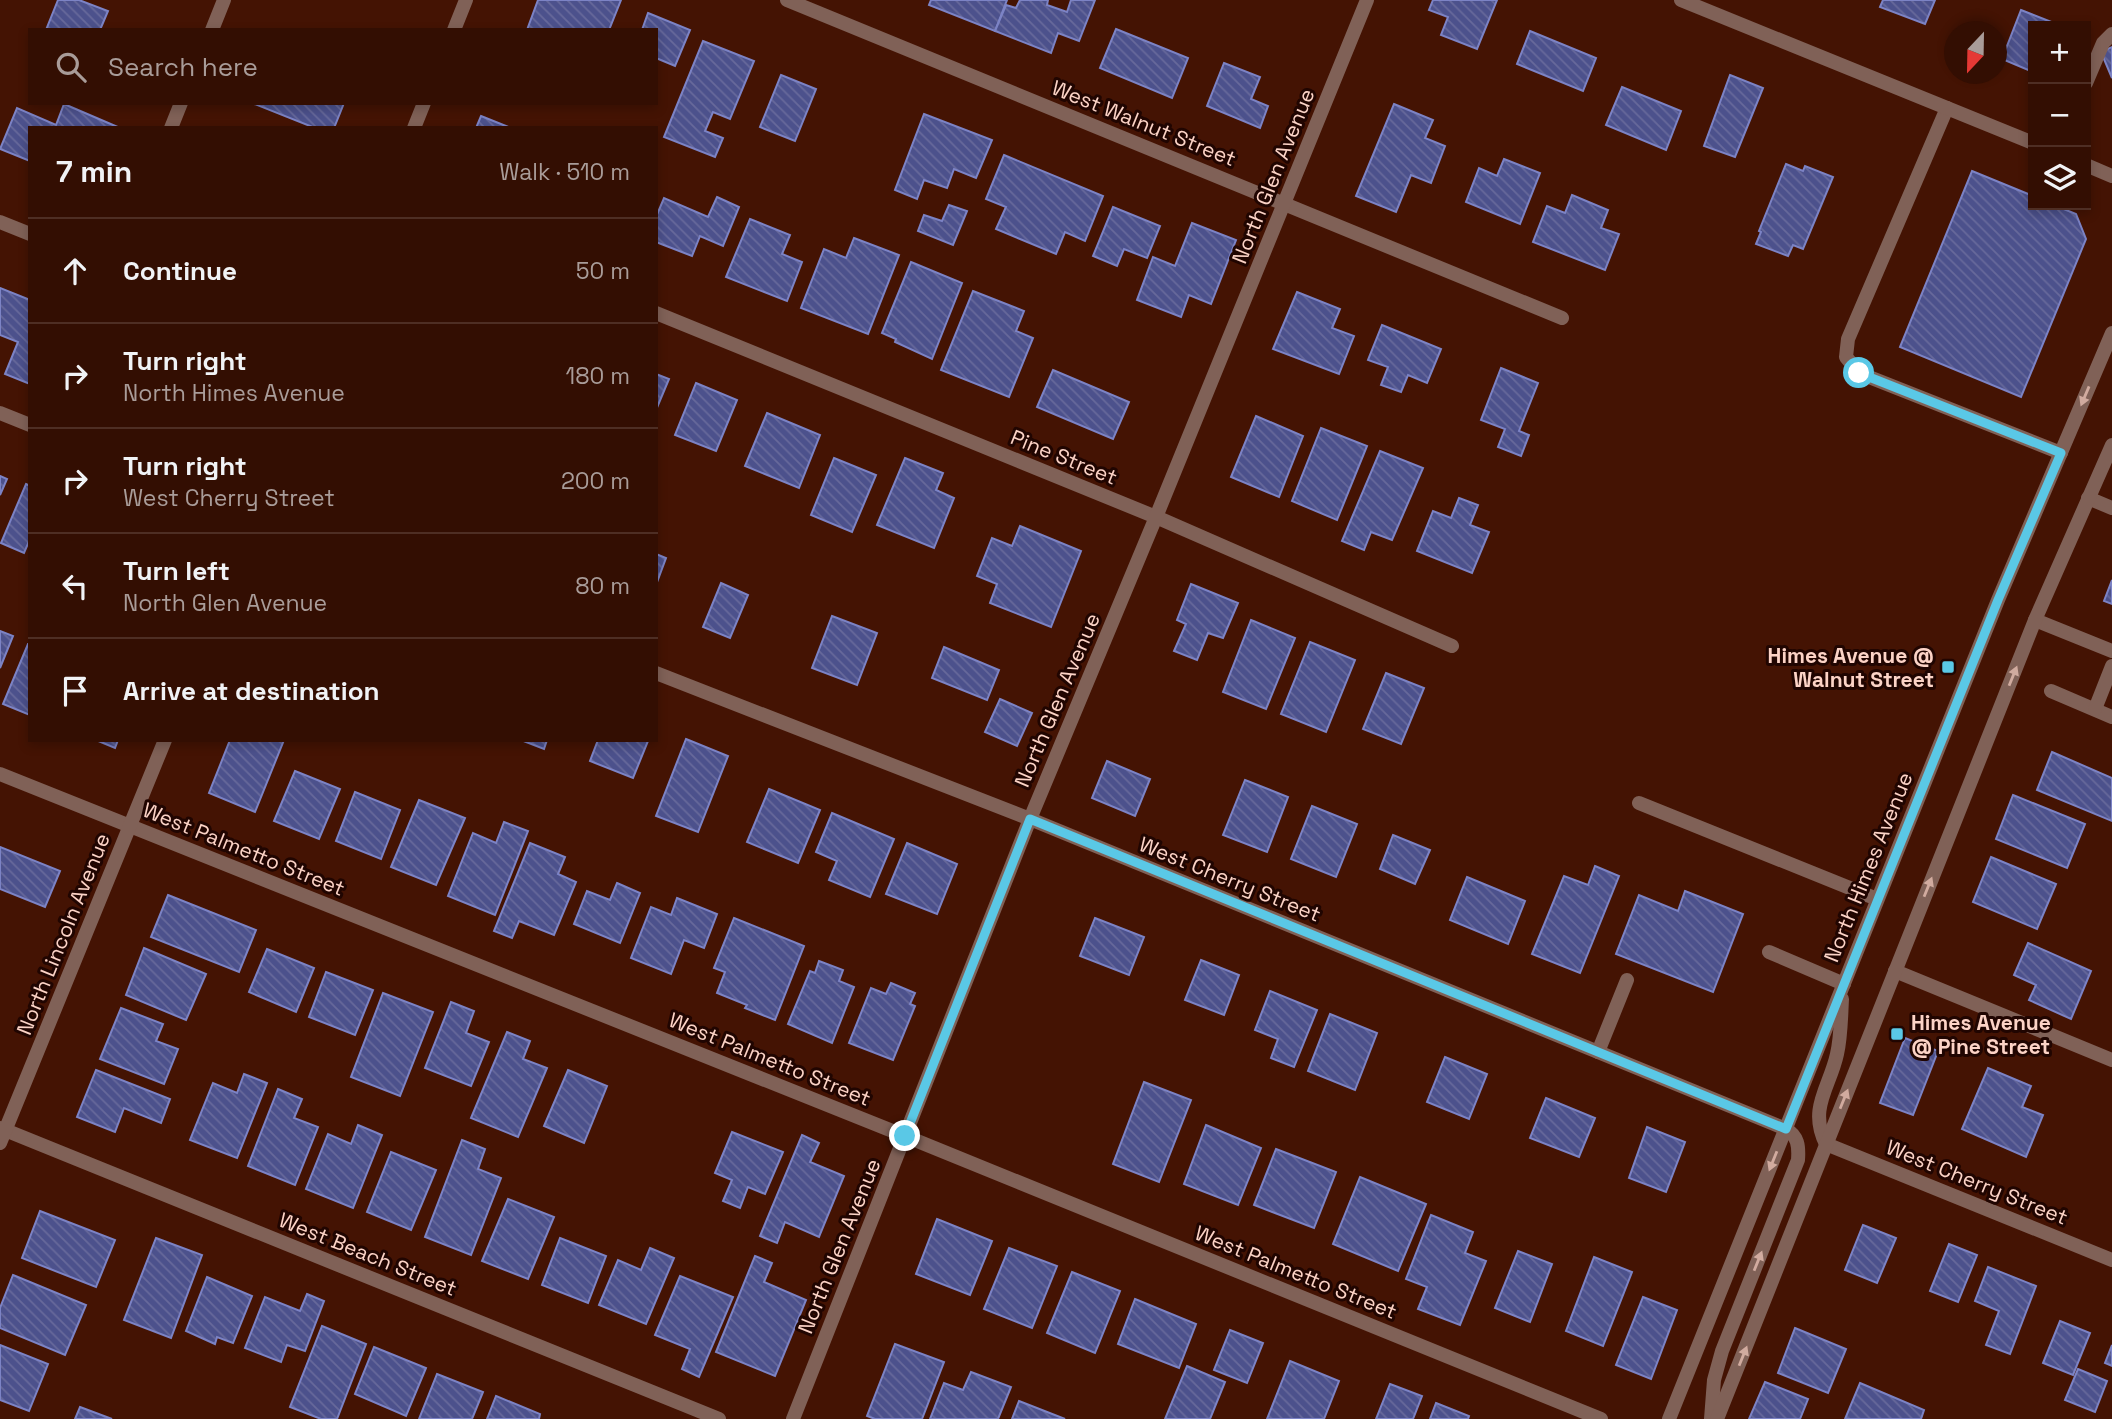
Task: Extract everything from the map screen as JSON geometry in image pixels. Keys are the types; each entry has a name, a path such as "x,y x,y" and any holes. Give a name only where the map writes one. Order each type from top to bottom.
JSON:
{"street":[{"path":"213,28 224,0"},
{"path":"455,28 466,0"},
{"name":"West Walnut Street","path":"787,0 1562,318"},
{"name":"North Glen Avenue","path":"793,1419 1030,819 1367,0"},
{"path":"1681,0 2028,141"},
{"path":"2091,71 2103,43 2112,34"},
{"path":"172,126 180,105"},
{"path":"415,126 423,105"},
{"path":"1947,108 1848,338 1846,357 1859,373 2061,453"},
{"path":"2091,167 2112,176"},
{"path":"0,222 28,233"},
{"name":"Pine Street","path":"658,314 1156,517 1452,646"},
{"name":"North Himes Avenue","path":"1669,1419 1998,600 2112,333"},
{"path":"0,413 28,424"},
{"path":"1717,1419 2035,620 2112,445"},
{"path":"2088,498 2112,508"},
{"path":"2035,620 2112,651"},
{"path":"2095,709 2112,666"},
{"name":"West Cherry Street","path":"658,674 1030,819 1786,1129"},
{"path":"2052,691 2112,717"},
{"name":"North Lincoln Avenue","path":"2,1134 164,742"},
{"name":"West Palmetto Street","path":"0,774 905,1136 1601,1419"},
{"path":"1639,803 1877,899"},
{"path":"1769,952 1844,984 1837,1055 1824,1088 1819,1114 1819,1130 1826,1144"},
{"path":"1895,971 2112,1060"},
{"path":"1598,1052 1627,980"},
{"path":"1711,1419 1714,1380 1722,1351 1798,1160 1797,1140 1786,1129"},
{"name":"West Beach Street","path":"2,1134 719,1419"},
{"name":"West Cherry Street","path":"1826,1144 2112,1260"}],"building":[{"path":"58,0 79,0 108,11 101,28 47,28"},
{"path":"538,0 621,0 610,28 528,28"},
{"path":"931,0 1007,0 995,31 929,5"},
{"path":"1020,0 1048,0 1047,5 1067,12 1071,0 1095,0 1079,41 1058,33 1051,53 995,31 1006,5 1016,8"},
{"path":"1433,0 1497,0 1477,49 1441,35 1448,17 1429,10"},
{"path":"1883,0 1935,0 1925,24 1880,7"},
{"path":"2021,10 2049,21 2028,21 2028,70 2007,61 2007,46"},
{"path":"648,13 690,30 675,66 658,59 658,28 643,28"},
{"path":"1116,29 1188,58 1172,98 1100,68"},
{"path":"1530,31 1596,58 1583,91 1517,64"},
{"path":"703,41 754,61 730,119 713,112 705,131 723,138 715,157 664,137"},
{"path":"2112,47 2112,78 2101,52"},
{"path":"1224,63 1260,77 1251,99 1268,106 1260,128 1207,106"},
{"path":"781,75 816,89 795,141 760,127"},
{"path":"1730,75 1763,88 1735,157 1704,146"},
{"path":"1622,87 1681,111 1666,150 1606,125"},
{"path":"1394,104 1433,120 1425,138 1445,146 1431,183 1411,175 1396,212 1356,196"},
{"path":"64,105 66,105 115,126 28,126 28,160 0,149 17,108 56,125"},
{"path":"257,105 343,105 335,126 310,126"},
{"path":"924,114 992,140 976,178 954,169 947,188 924,180 917,199 895,190"},
{"path":"481,116 506,126 477,126"},
{"path":"1004,155 1103,196 1085,241 1065,232 1056,254 996,229 1006,207 986,199"},
{"path":"1504,159 1540,173 1520,224 1466,202 1479,168 1497,176"},
{"path":"1786,164 1803,171 1805,166 1833,177 1803,249 1793,245 1788,256 1756,244"},
{"path":"1972,171 2028,194 2028,210 2066,210 2076,214 2086,239 2021,397 1900,347"},
{"path":"1572,195 1608,210 1601,228 1619,234 1605,270 1533,242 1547,206 1565,213"},
{"path":"717,197 739,207 723,246 700,236 692,256 658,243 658,212 664,198 708,217"},
{"path":"949,205 967,211 953,245 918,231 924,215 942,221"},
{"path":"1113,207 1160,226 1147,258 1124,249 1117,266 1093,256"},
{"path":"750,219 790,235 782,254 802,262 787,301 726,277"},
{"path":"1192,223 1236,240 1211,304 1189,295 1181,317 1137,300 1153,257 1175,266"},
{"path":"854,238 899,255 868,334 801,308 824,249 846,258"},
{"path":"911,262 962,283 932,359 882,333"},
{"path":"0,288 28,299 28,383 5,374 18,342 0,335"},
{"path":"973,291 1024,311 1016,331 1033,338 1009,397 941,370"},
{"path":"1297,292 1340,309 1332,328 1354,336 1339,374 1273,349"},
{"path":"1382,325 1441,349 1427,383 1408,375 1401,392 1381,385 1388,367 1368,360"},
{"path":"1501,368 1538,383 1519,431 1529,435 1521,456 1498,447 1505,429 1481,420"},
{"path":"1053,370 1129,402 1113,439 1037,407"},
{"path":"658,375 669,379 658,405"},
{"path":"696,383 737,400 716,451 675,435"},
{"path":"767,413 820,435 799,488 745,466"},
{"path":"1256,416 1303,436 1279,497 1231,477"},
{"path":"1321,428 1367,446 1337,520 1292,501"},
{"path":"1380,451 1423,468 1392,540 1371,532 1364,550 1342,541"},
{"path":"834,458 876,475 852,532 811,515"},
{"path":"905,458 943,473 936,490 954,498 934,548 877,525"},
{"path":"0,476 7,479 0,495"},
{"path":"26,484 28,544 24,553 1,543"},
{"path":"1459,498 1478,505 1470,525 1489,532 1472,573 1417,551 1433,511 1451,518"},
{"path":"1020,526 1081,551 1051,627 990,603 997,584 977,576 992,538 1012,546"},
{"path":"658,555 666,558 658,580"},
{"path":"2112,580 2112,604 2104,601"},
{"path":"721,583 748,595 730,638 703,627"},
{"path":"1191,584 1238,603 1223,638 1208,633 1197,660 1174,651 1186,624 1177,620"},
{"path":"832,616 877,633 857,685 812,668"},
{"path":"1251,620 1295,638 1266,709 1223,692"},
{"path":"0,631 13,636 0,668"},
{"path":"1310,642 1355,660 1326,732 1281,714"},
{"path":"28,644 28,714 3,704"},
{"path":"944,647 999,670 987,700 932,678"},
{"path":"1386,673 1424,688 1401,744 1363,729"},
{"path":"1000,699 1032,713 1017,746 985,732"},
{"path":"686,739 728,756 698,832 656,816"},
{"path":"101,742 117,742 115,748"},
{"path":"229,742 283,742 255,812 209,793"},
{"path":"526,742 546,742 544,749"},
{"path":"597,742 648,742 633,778 590,761"},
{"path":"2052,752 2112,778 2112,821 2037,790"},
{"path":"1107,761 1150,779 1135,816 1092,798"},
{"path":"295,771 340,789 319,839 274,821"},
{"path":"1245,780 1288,797 1267,852 1223,835"},
{"path":"769,789 820,810 798,863 747,842"},
{"path":"355,792 400,810 381,859 336,841"},
{"path":"2013,795 2085,824 2067,868 1996,839"},
{"path":"419,800 465,818 436,885 391,867"},
{"path":"1312,806 1357,824 1336,877 1291,859"},
{"path":"832,813 894,839 870,897 829,880 837,861 816,852"},
{"path":"504,822 528,831 495,915 448,896 473,833 496,843"},
{"path":"1393,835 1430,850 1415,884 1380,869"},
{"path":"530,843 565,857 558,874 576,882 554,935 519,921 512,938 494,931"},
{"path":"907,843 957,864 937,914 886,894"},
{"path":"0,847 60,871 45,907 0,889"},
{"path":"1991,857 2056,884 2037,929 1973,902"},
{"path":"1595,866 1619,876 1580,973 1532,954 1564,876 1588,885"},
{"path":"1467,877 1525,901 1508,944 1450,920"},
{"path":"617,883 640,893 620,943 574,924 587,891 610,900"},
{"path":"1685,891 1743,914 1713,992 1616,954 1639,895 1678,911"},
{"path":"168,895 256,930 239,972 151,937"},
{"path":"677,898 717,914 704,948 684,940 671,974 631,958 651,907 671,915"},
{"path":"734,918 804,946 775,1020 717,993 725,972 714,968"},
{"path":"1095,918 1144,937 1129,975 1080,956"},
{"path":"2028,943 2091,971 2071,1019 2029,1000 2036,985 2014,975"},
{"path":"144,948 206,974 186,1020 126,995"},
{"path":"267,949 314,968 296,1012 249,992"},
{"path":"1201,960 1239,975 1224,1015 1185,1000"},
{"path":"819,961 843,970 839,981 854,987 832,1043 788,1024 810,971 815,973"},
{"path":"326,972 373,990 355,1035 309,1017"},
{"path":"891,983 915,993 910,1004 915,1006 893,1060 849,1043 871,988 886,994"},
{"path":"1270,991 1317,1010 1294,1067 1271,1058 1278,1039 1255,1030"},
{"path":"383,993 433,1012 400,1096 351,1077"},
{"path":"451,1002 474,1011 466,1033 489,1042 471,1086 425,1068"},
{"path":"121,1008 163,1024 156,1041 178,1049 164,1084 100,1059"},
{"path":"1330,1014 1377,1033 1355,1090 1308,1071"},
{"path":"507,1032 530,1041 523,1059 547,1068 518,1137 471,1118"},
{"path":"1905,1038 1938,1051 1913,1115 1880,1103"},
{"path":"1445,1057 1487,1074 1469,1119 1427,1102"},
{"path":"1988,1068 2031,1086 2022,1107 2043,1115 2026,1157 1962,1129"},
{"path":"96,1070 170,1099 161,1123 124,1108 115,1132 77,1117"},
{"path":"568,1070 607,1086 584,1143 544,1126"},
{"path":"244,1074 267,1083 237,1158 190,1140 213,1083 237,1093"},
{"path":"1144,1082 1191,1100 1159,1182 1113,1164"},
{"path":"278,1089 302,1099 294,1118 318,1127 295,1185 248,1166"},
{"path":"1546,1098 1595,1118 1579,1157 1530,1138"},
{"path":"358,1125 382,1135 353,1208 306,1189 328,1134 351,1144"},
{"path":"1206,1125 1261,1148 1238,1205 1184,1184"},
{"path":"1647,1127 1685,1142 1666,1192 1629,1178"},
{"path":"732,1132 783,1152 765,1194 748,1187 740,1208 723,1201 732,1180 715,1173"},
{"path":"802,1135 819,1143 810,1162 844,1176 819,1237 785,1222 777,1243 760,1236"},
{"path":"462,1140 485,1149 478,1169 501,1178 471,1255 425,1237"},
{"path":"1276,1149 1336,1172 1314,1228 1254,1205"},
{"path":"391,1152 436,1170 411,1230 367,1212"},
{"path":"1360,1177 1426,1204 1398,1271 1333,1244"},
{"path":"508,1199 554,1217 528,1279 482,1261"},
{"path":"40,1211 115,1240 96,1287 22,1258"},
{"path":"1431,1215 1473,1232 1465,1253 1486,1261 1460,1325 1418,1309 1427,1287 1406,1279"},
{"path":"937,1219 992,1241 970,1295 916,1274"},
{"path":"1863,1225 1896,1238 1877,1283 1845,1270"},
{"path":"156,1238 202,1255 171,1338 124,1320"},
{"path":"560,1238 606,1256 588,1303 542,1285"},
{"path":"1949,1244 1977,1255 1958,1302 1930,1291"},
{"path":"650,1248 674,1258 646,1324 599,1305 618,1260 641,1270"},
{"path":"1009,1248 1057,1266 1032,1328 984,1309"},
{"path":"1518,1251 1552,1264 1530,1322 1495,1308"},
{"path":"755,1256 772,1263 764,1282 806,1300 775,1376 716,1352"},
{"path":"1594,1257 1632,1272 1603,1346 1566,1331"},
{"path":"1988,1267 2036,1286 2010,1354 1986,1345 1999,1311 1975,1301"},
{"path":"1072,1272 1120,1291 1095,1353 1047,1333"},
{"path":"13,1275 86,1305 65,1355 0,1328 0,1308"},
{"path":"680,1276 733,1297 699,1377 682,1369 690,1349 655,1335"},
{"path":"207,1277 252,1296 233,1343 217,1337 215,1344 186,1331"},
{"path":"307,1294 324,1301 305,1351 287,1345 281,1362 245,1348 265,1297 300,1311"},
{"path":"1643,1297 1677,1310 1651,1379 1616,1365"},
{"path":"1135,1299 1196,1324 1179,1368 1118,1344"},
{"path":"2060,1321 2090,1333 2073,1375 2043,1363"},
{"path":"322,1326 366,1344 337,1419 321,1419 290,1407"},
{"path":"1795,1328 1846,1349 1828,1393 1778,1373"},
{"path":"1230,1330 1263,1343 1247,1383 1214,1370"},
{"path":"895,1344 944,1362 922,1419 875,1419 867,1416"},
{"path":"0,1345 48,1364 29,1411 0,1400"},
{"path":"2112,1345 2112,1366 2105,1363"},
{"path":"374,1347 426,1368 406,1416 355,1394"},
{"path":"1290,1361 1339,1381 1324,1419 1267,1419"},
{"path":"1187,1366 1225,1382 1210,1419 1165,1419"},
{"path":"2078,1369 2107,1381 2095,1412 2065,1400"},
{"path":"971,1372 1011,1387 998,1419 930,1419 944,1383 963,1390"},
{"path":"437,1374 483,1392 472,1419 419,1419"},
{"path":"1765,1382 1808,1399 1800,1419 1749,1419"},
{"path":"1860,1383 1924,1410 1921,1419 1845,1419"},
{"path":"1390,1384 1422,1396 1413,1419 1376,1419"},
{"path":"496,1396 540,1414 539,1419 487,1419"},
{"path":"1019,1401 1065,1419 1012,1419"},
{"path":"1436,1403 1469,1416 1468,1419 1430,1419"},
{"path":"80,1407 112,1419 75,1419"}],"place":[{"name":"Himes Avenue @ Walnut Street","path":"1948,667"},
{"name":"Himes Avenue @ Pine Street","path":"1897,1034"}],"route":[{"path":"905,1136 1030,819 1786,1129 1998,600 2061,453 1859,373"}]}
